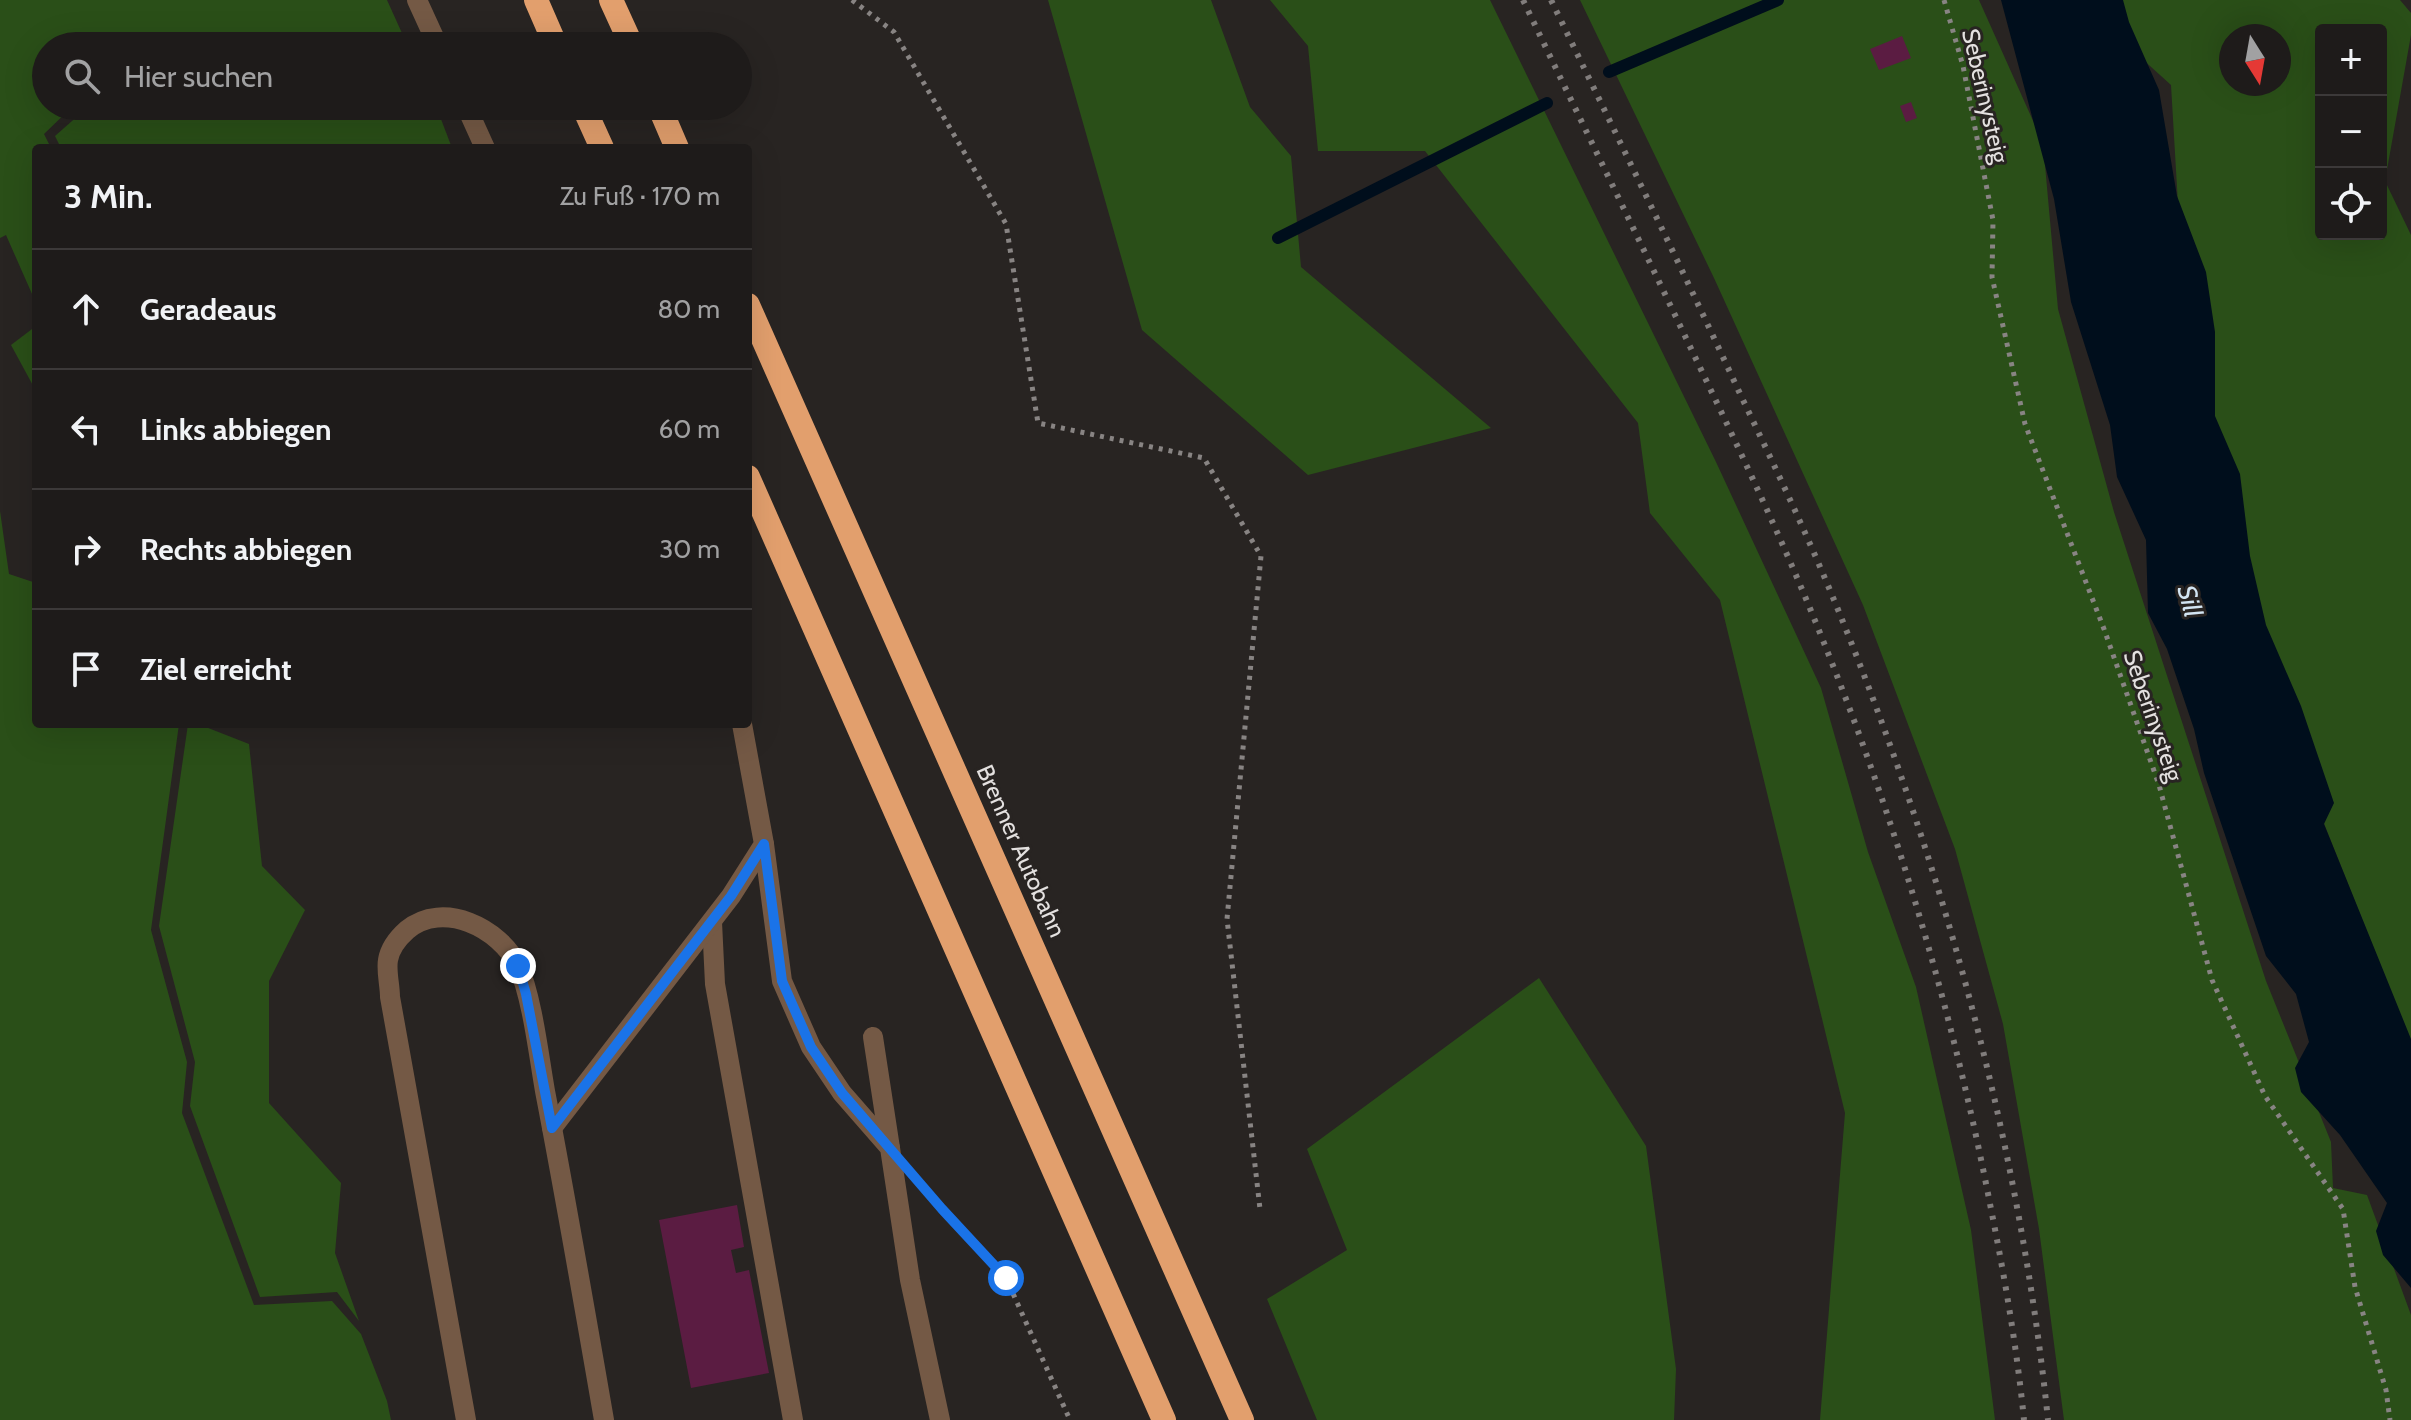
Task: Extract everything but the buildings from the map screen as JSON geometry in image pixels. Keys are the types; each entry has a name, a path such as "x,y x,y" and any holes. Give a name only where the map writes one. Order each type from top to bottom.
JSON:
{"highway":[{"path":"536,0 550,32"},
{"path":"611,0 626,32"},
{"path":"589,120 600,144"},
{"path":"665,120 675,144"},
{"name":"Brenner Autobahn","path":"752,314 1242,1420"},
{"path":"752,486 1164,1420"}],"lane":[{"path":"417,0 432,32"},
{"path":"472,120 483,144"},
{"path":"743,728 764,844 782,981 811,1047 842,1093 890,1148"},
{"path":"552,1128 712,922 764,844"},
{"path":"466,1420 390,997 388,960 397,938 417,922 444,917 474,923 498,940 518,966 552,1128 604,1420"},
{"path":"712,922 715,984 793,1420"},
{"path":"873,1037 910,1280 940,1420"}],"path":[{"path":"852,0 894,32 1006,224 1038,423 1204,458 1261,556 1227,919 1260,1209"},
{"name":"Seberinysteig","path":"1944,0 1963,66 1993,220 1992,277 2025,424 2104,629 2159,785 2212,980 2265,1096 2343,1209 2355,1287 2386,1390 2390,1420"},
{"path":"925,1189 1006,1278 1070,1420"}],"green space":[{"path":"0,0 387,0 401,32 32,32 32,120 58,120 44,134 49,144 32,144 32,294 6,235 0,238"},
{"path":"1048,0 1211,0 1250,107 1291,156 1301,267 1491,428 1308,475 1142,330"},
{"path":"1270,0 1490,0 1716,462 1821,688 1868,852 1916,987 1971,1230 1995,1420 1820,1420 1845,1113 1720,600 1650,513 1638,423 1425,151 1318,151 1308,46"},
{"path":"1580,0 1979,0 2043,143 2058,309 2114,512 2266,981 2331,1142 2333,1188 2367,1195 2411,1315 2411,1420 2064,1420 2039,1229 2003,1024 1955,849 1863,605 1714,278"},
{"path":"2104,0 2400,0 2411,13 2411,35 2387,170 2387,24 2315,24 2315,240 2387,240 2387,185 2411,235 2411,1042 2264,673 2202,438 2179,221 2171,85 2118,37"},
{"path":"73,120 441,120 450,144 59,144 55,136"},
{"path":"32,329 32,384 11,345"},
{"path":"0,511 9,574 32,582 32,728 178,728 151,930 187,1062 182,1113 254,1305 332,1301 361,1334 387,1401 391,1420 0,1420"},
{"path":"187,728 208,728 249,744 262,866 305,910 269,981 269,1103 341,1183 335,1253 359,1321 337,1292 260,1297 190,1106 195,1062 159,926"},
{"path":"1539,978 1646,1146 1676,1369 1674,1420 1317,1420 1267,1299 1347,1250 1307,1149"}],"water":[{"name":"Sill","path":"2001,0 2123,0 2129,22 2159,90 2177,196 2206,272 2215,332 2215,416 2240,474 2250,556 2266,625 2301,706 2334,803 2324,824 2411,1039 2411,1288 2383,1255 2376,1231 2387,1203 2340,1135 2301,1092 2295,1068 2309,1042 2296,994 2266,956 2204,773 2194,729 2167,649 2148,613 2146,540 2117,477 2110,425 2071,302 2054,199"}],"waterway":[{"path":"1609,72 1778,0"},
{"path":"1278,238 1547,103"}],"railway":[{"path":"1523,0 1780,538 1853,716 1901,855 1960,1066 2001,1262 2024,1420"},
{"path":"1551,0 1808,540 1845,627 1916,819 1947,917 1998,1116 2019,1217 2048,1420"}],"route":[{"path":"518,966 552,1128 731,896 764,844 782,981 811,1047 842,1093 1006,1278"}]}
